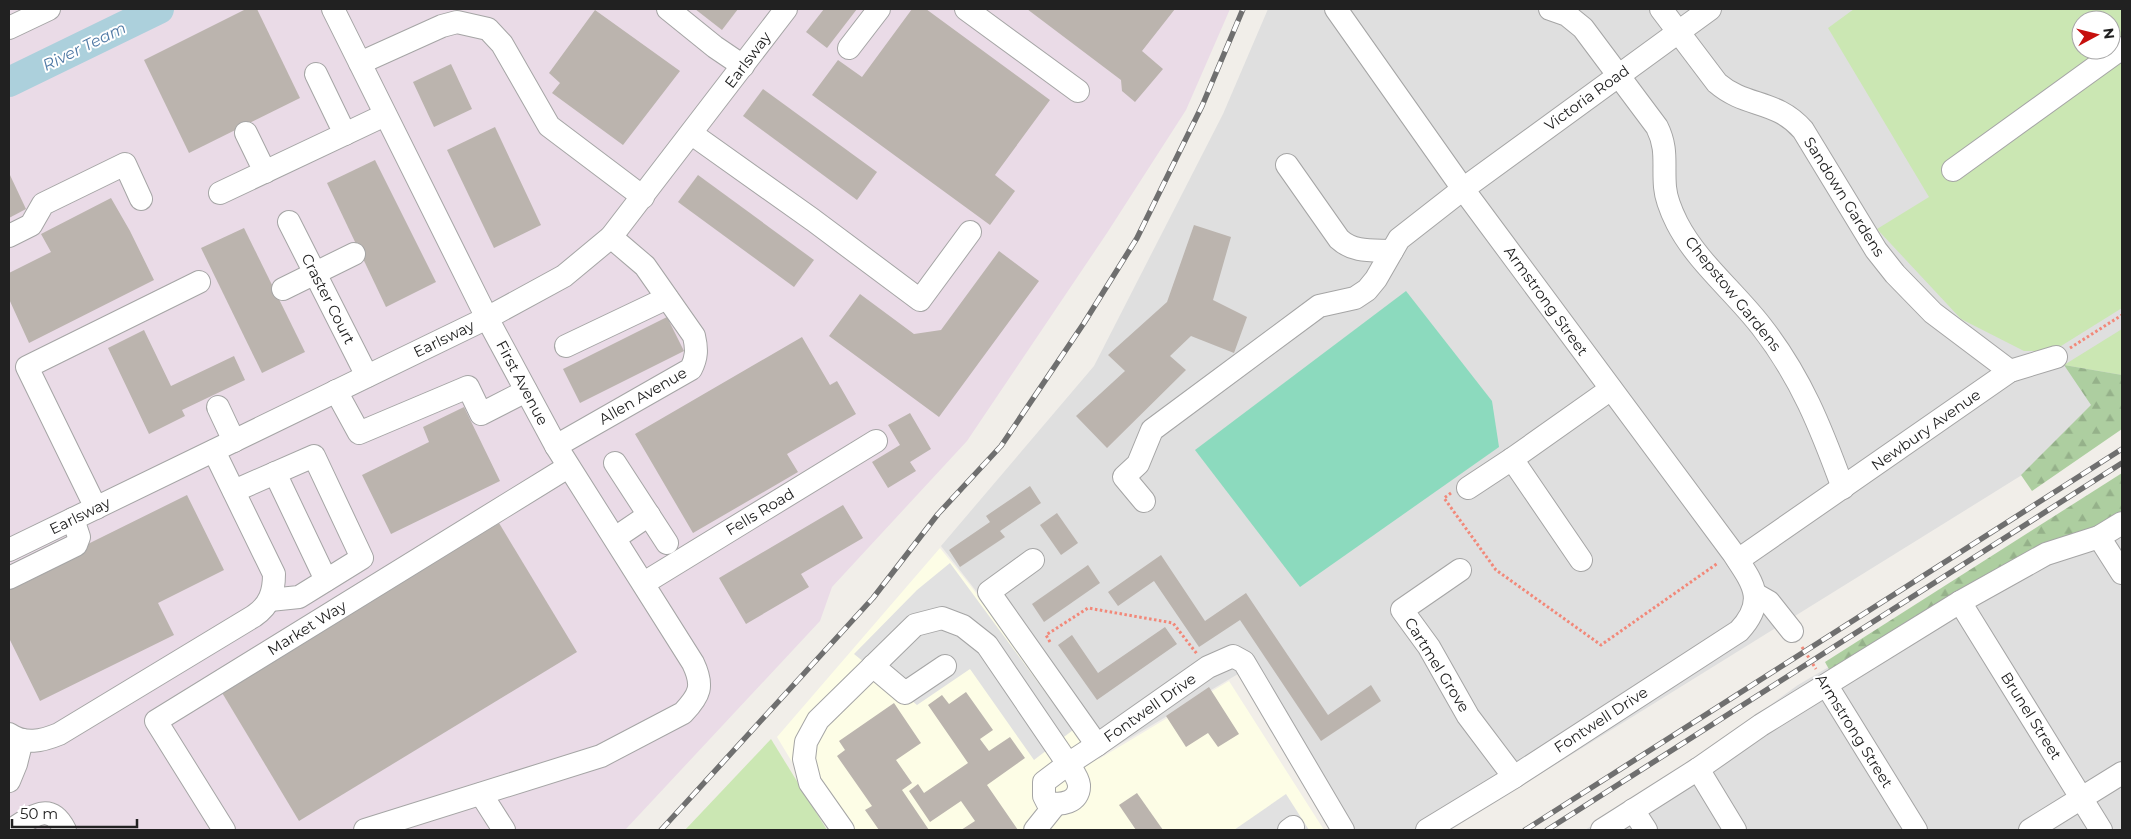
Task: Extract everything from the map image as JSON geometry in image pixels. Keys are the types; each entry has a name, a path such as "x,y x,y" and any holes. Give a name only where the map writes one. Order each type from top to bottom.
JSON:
{"street":[{"path":"9,28 49,9"},
{"name":"First Avenue","path":"333,9 487,318 556,446 644,583 700,676 700,690 689,708 669,722 601,756 365,830"},
{"path":"668,9 715,47 743,66"},
{"name":"Earlsway","path":"9,550 487,318 564,276 611,237 692,134 786,9"},
{"path":"849,48 879,9"},
{"path":"966,9 1078,91"},
{"name":"Armstrong Street","path":"1336,9 1463,189 1735,557 1751,580 1755,594"},
{"name":"Chepstow Gardens","path":"1550,9 1575,20 1619,74 1657,127 1664,140 1665,187 1668,204 1677,224 1690,244 1760,325 1786,361 1806,394 1843,488"},
{"name":"Sandown Gardens","path":"1660,9 1717,83 1728,92 1780,110 1793,119 1803,130 1876,250 1895,274 1933,313 2010,371"},
{"name":"Victoria Road","path":"1144,501 1124,477 1138,464 1152,430 1319,306 1355,298 1367,290 1399,239 1463,189 1710,9"},
{"path":"360,64 442,26 457,22 488,29 502,44 549,126 643,197"},
{"path":"1953,170 2122,48"},
{"path":"316,74 345,134"},
{"path":"220,193 385,115"},
{"path":"246,133 265,172"},
{"path":"692,134 813,220 920,300 970,232"},
{"path":"9,236 31,225 43,204 125,164 141,199"},
{"path":"1286,165 1346,246 1355,249 1392,251"},
{"name":"Craster Court","path":"289,222 367,376"},
{"name":"Allen Avenue","path":"556,446 691,369 697,358 694,336 645,266 611,237"},
{"path":"283,289 354,254"},
{"path":"96,508 27,367 198,282"},
{"path":"566,346 667,298"},
{"name":"Newbury Avenue","path":"1735,557 1843,488 2010,371 2056,357"},
{"path":"336,391 359,433 468,387 481,414 526,391"},
{"path":"1468,488 1611,389"},
{"path":"218,408 234,441"},
{"name":"Fells Road","path":"644,583 876,441"},
{"path":"9,781 16,764 15,737 34,741 59,734 254,616 263,610 270,600 274,586 274,574 214,451"},
{"path":"234,492 314,456 362,558 299,597 270,600"},
{"path":"1512,459 1581,560"},
{"path":"615,463 667,543"},
{"name":"Market Way","path":"224,830 156,721 568,466"},
{"path":"275,474 326,580"},
{"path":"615,538 649,515"},
{"path":"9,578 76,545 79,537 73,519"},
{"path":"1602,830 1698,769 1761,726 1960,602 2046,554 2099,537 2122,523"},
{"path":"2099,537 2122,573"},
{"name":"Fontwell Drive","path":"1033,560 989,592 1097,745 1208,667 1233,656 1244,662 1343,830"},
{"name":"Cartmel Grove","path":"1460,570 1402,610 1429,648 1468,716 1514,777"},
{"path":"1755,594 1769,602 1792,631"},
{"name":"Fontwell Drive","path":"1427,830 1514,777 1739,631 1752,612 1755,594"},
{"name":"Brunel Street","path":"1960,602 2101,830"},
{"path":"843,830 810,783 804,759 806,742 818,720 915,625 942,618 963,626 987,645 1068,764 1079,785 1077,793 1069,802 1055,805 1035,830"},
{"path":"873,666 905,693 945,666"},
{"name":"Armstrong Street","path":"1827,686 1916,830"},
{"path":"1068,764 1097,745"},
{"path":"1698,769 1736,830"},
{"path":"2030,830 2122,773"},
{"path":"481,794 504,830"},
{"path":"1633,810 1646,830"},
{"path":"11,830 38,814 47,812 54,815 65,830"}],"path":[{"path":"2056,357 2122,315"},
{"path":"1468,488 1458,487 1444,498 1496,570 1601,645 1735,557"},
{"path":"1036,659 1052,646 1046,635 1088,608 1173,623 1208,667"},
{"name":"Armstrong Street","path":"1792,631 1827,686"}],"shaded area":[{"path":"9,9 1230,9 1186,110 1107,233 967,441 832,587 820,621 625,830 9,830"},
{"path":"1268,9 2122,9 2122,413 1450,830 1339,830 1238,674 1100,756 1022,650 941,546 1094,366 1223,114"},
{"path":"2122,495 2122,830 1585,830 1703,754 1798,685"},
{"path":"940,548 970,585 1099,759 1229,681 1324,830 833,830 777,737"},
{"path":"950,563 1073,730 1034,760 970,669 917,705 854,654 917,590"},
{"path":"1286,794 1309,830 1234,830"}],"green space":[{"path":"1854,9 2122,9 2122,308 2053,351 2024,351 1961,319 1877,229 1929,197 1828,28"},
{"path":"1406,291 1492,401 1499,447 1300,587 1195,450"},
{"path":"2122,329 2122,375 2064,365"},
{"path":"2064,365 2122,375 2122,429 2032,491 2021,475 2091,405"},
{"path":"2122,473 2122,510 2100,526 1831,673 1825,662"},
{"path":"771,739 827,830 685,830"}],"building":[{"path":"246,9 257,9 300,98 189,153 144,60"},
{"path":"695,9 738,9 722,30"},
{"path":"824,9 857,9 827,48 806,32"},
{"path":"912,9 926,9 1050,100 995,175 1015,191 990,225 812,95 838,60 862,77"},
{"path":"1027,9 1175,9 1142,51 1163,69 1135,102 1122,91 1121,80"},
{"path":"595,10 680,71 623,145 552,93 560,83 549,73"},
{"path":"451,64 472,109 434,127 413,82"},
{"path":"763,89 877,172 857,200 743,116"},
{"path":"495,127 541,225 494,248 447,150"},
{"path":"375,160 436,282 386,307 327,183"},
{"path":"9,173 26,209 9,218"},
{"path":"698,175 814,260 794,287 678,202"},
{"path":"111,198 130,231 154,280 29,343 9,299 9,273 51,252 41,234"},
{"path":"1194,225 1231,237 1213,300 1247,317 1234,353 1191,336 1170,356 1186,370 1107,448 1076,416 1125,371 1108,355 1167,302"},
{"path":"244,228 305,352 262,373 201,248"},
{"path":"999,251 1039,281 939,417 829,336 860,294 914,334 941,330"},
{"path":"667,317 684,351 580,403 563,369"},
{"path":"144,330 171,386 234,356 245,380 182,410 185,416 149,434 108,348"},
{"path":"802,337 830,385 837,381 856,414 787,454 798,472 693,533 635,434"},
{"path":"464,407 500,481 391,534 362,475 429,442 423,427"},
{"path":"910,413 931,449 910,462 916,471 888,488 872,462 900,445 888,425"},
{"path":"1030,486 1041,503 1000,531 1005,537 960,567 949,550 990,522 986,516"},
{"path":"187,495 224,570 158,603 174,635 40,701 9,638 9,583"},
{"path":"843,505 863,538 801,574 809,587 746,624 719,578"},
{"path":"1057,513 1078,543 1061,555 1040,525"},
{"path":"499,523 577,652 299,821 221,691"},
{"path":"1161,555 1205,621 1246,593 1328,715 1371,685 1381,701 1321,741 1240,620 1199,647 1154,581 1118,606 1108,592"},
{"path":"1088,565 1100,583 1044,622 1032,604"},
{"path":"1165,627 1177,644 1097,700 1058,645 1072,635 1098,673"},
{"path":"1209,687 1239,734 1218,747 1208,733 1186,747 1166,716"},
{"path":"966,692 993,730 980,739 989,751 1010,737 1025,758 987,785 1018,830 961,830 975,821 961,801 930,822 909,791 918,784 924,793 968,763 928,705 942,695 949,704"},
{"path":"894,703 921,743 896,760 912,783 902,790 929,830 879,830 865,810 872,806 837,756 845,750 839,741"},
{"path":"1137,793 1163,830 1136,830 1119,805"}],"waterway":[{"name":"River Team","path":"9,82 159,9"}],"railway":[{"path":"661,830 873,598 938,514 1001,446 1084,323 1137,238 1202,106 1243,9"},
{"path":"1525,830 2122,449"},
{"path":"1547,830 2122,463"}]}
